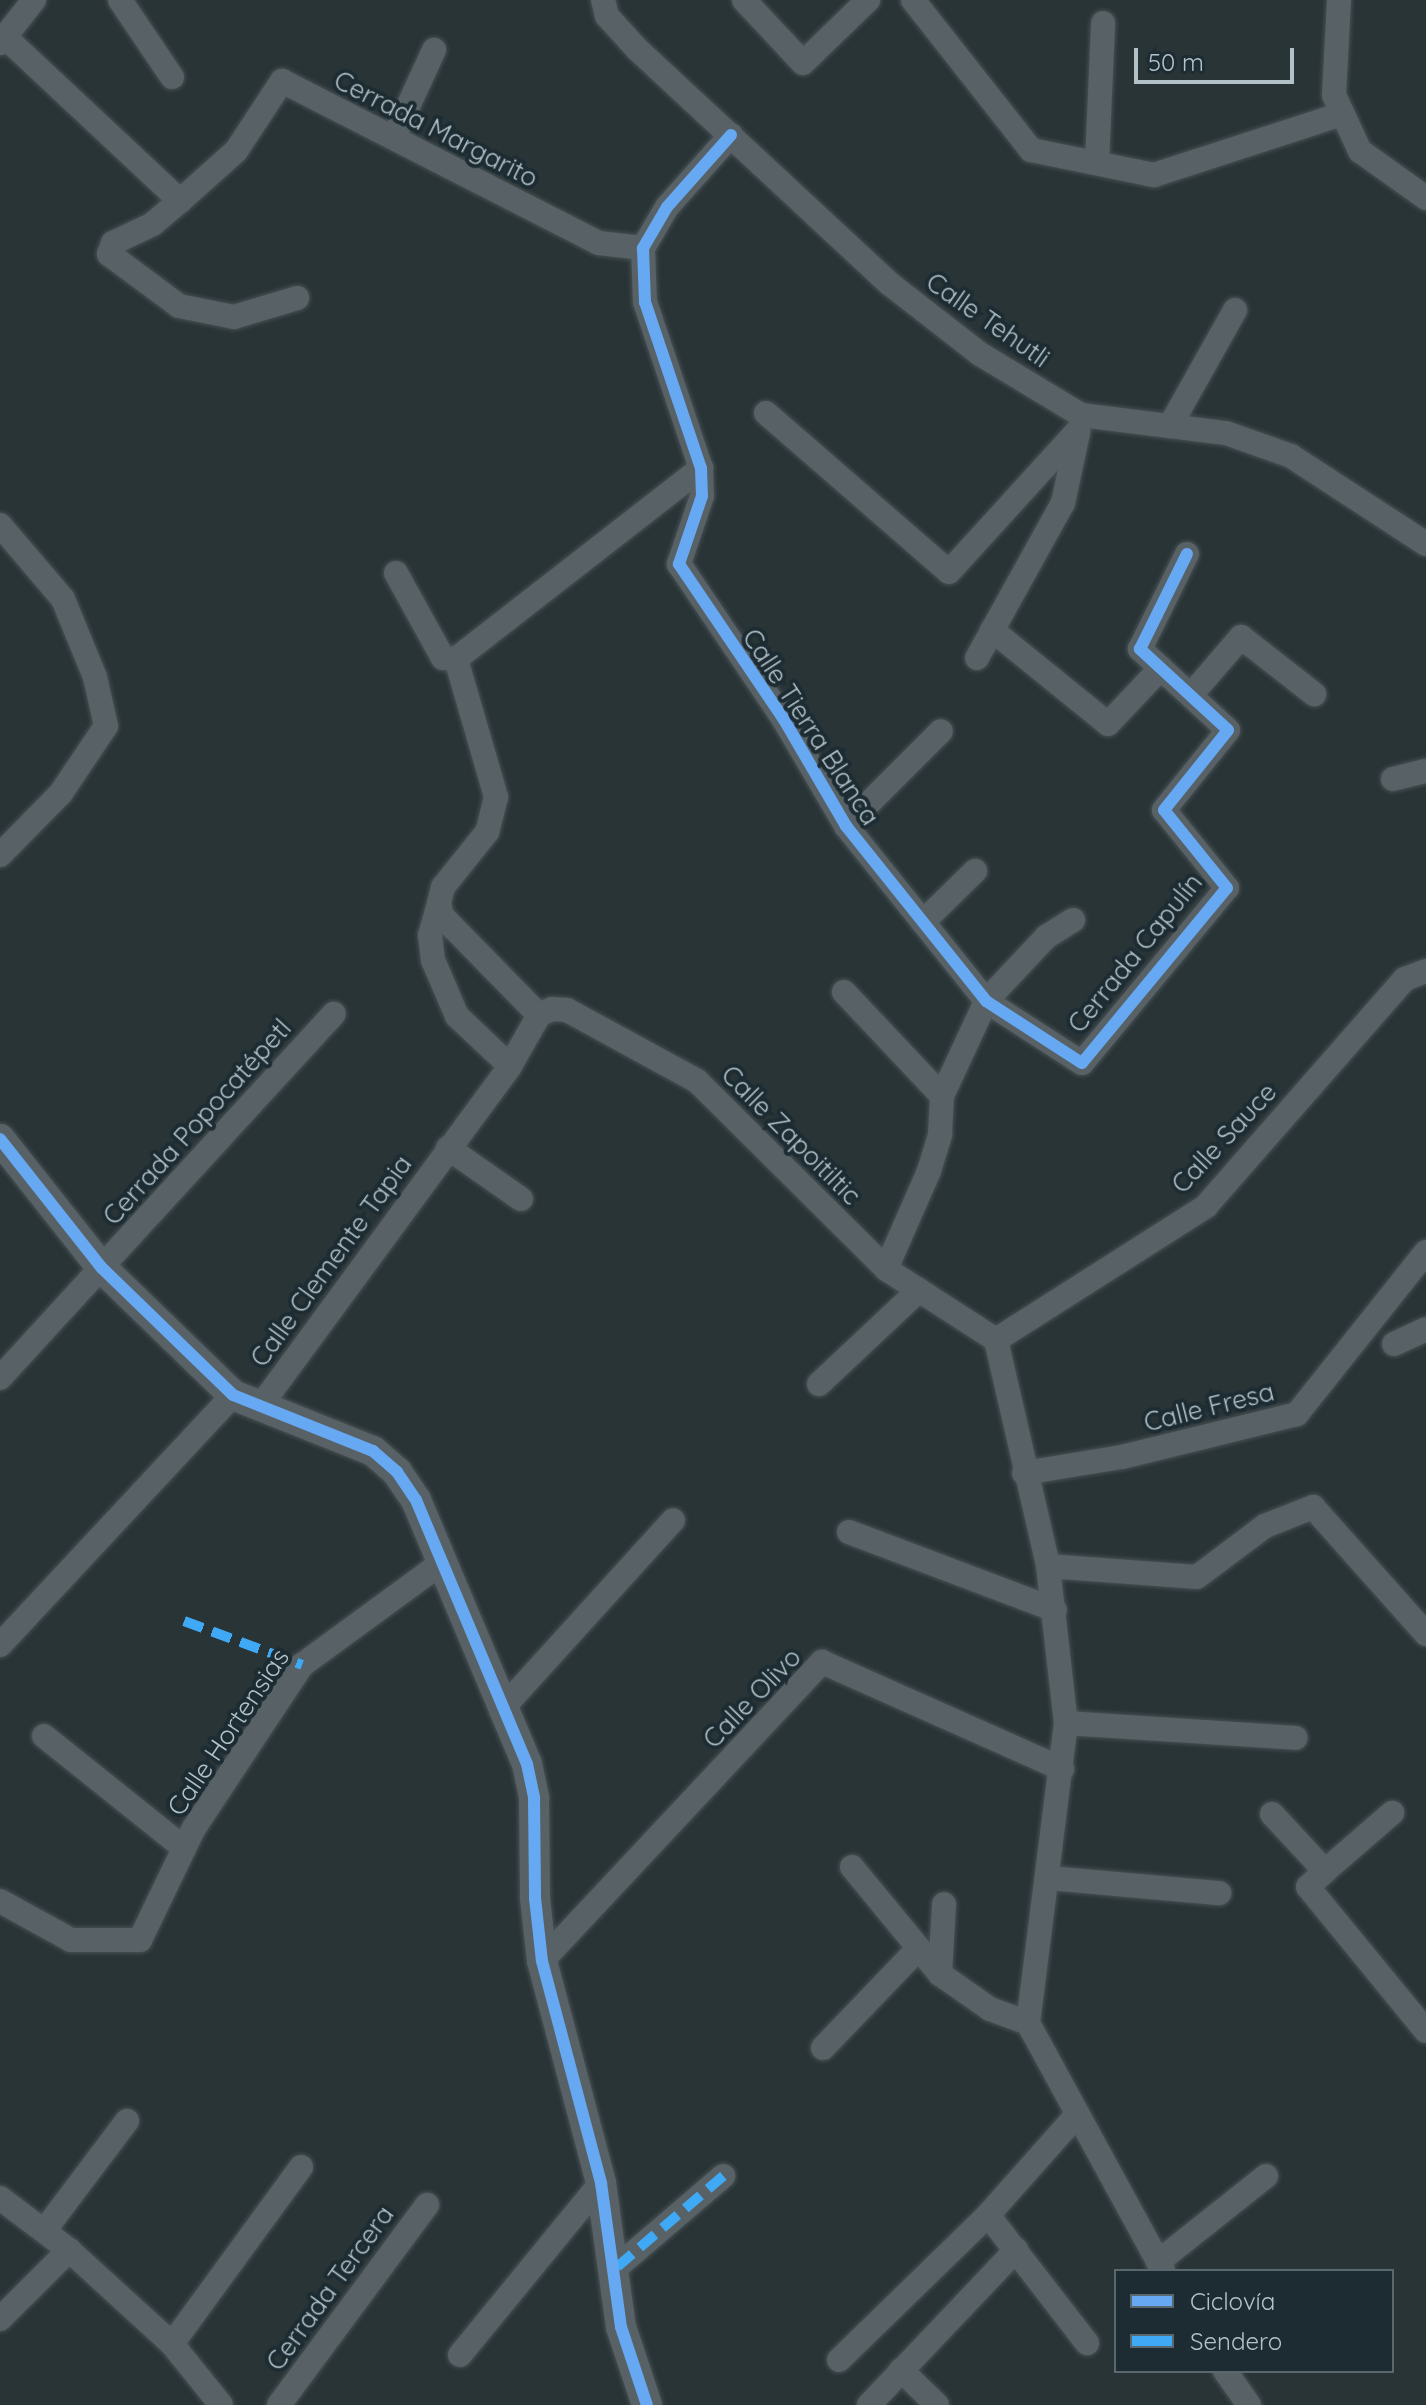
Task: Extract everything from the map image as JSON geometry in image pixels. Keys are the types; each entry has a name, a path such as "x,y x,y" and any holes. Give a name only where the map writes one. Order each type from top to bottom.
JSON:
{"street":[{"path":"34,0 2,40 180,201 153,224 113,243 109,254 179,306 234,317 297,298"},
{"path":"120,0 172,77"},
{"name":"Calle Tehutli","path":"603,0 607,16 637,49 890,284 980,354 1080,423 1170,426 1226,433 1291,456 1426,544"},
{"path":"744,0 803,63 868,0"},
{"path":"913,0 1031,150 1154,175 1342,114"},
{"path":"1339,0 1334,95 1342,114 1360,151 1424,192"},
{"path":"1097,163 1103,23"},
{"path":"394,137 434,50"},
{"name":"Cerrada Margarito","path":"180,201 236,151 282,81 599,243 643,248"},
{"path":"643,248 667,207 731,135"},
{"name":"Calle Tierra Blanca","path":"643,248 645,302 701,468 702,496 679,564 685,579 783,718 846,826 986,1001 1082,1063"},
{"path":"1170,426 1235,310"},
{"path":"766,413 949,572 1080,423"},
{"path":"977,658 1063,503 1080,423"},
{"path":"396,573 443,658 456,659 701,468"},
{"path":"0,525 63,599 95,677 106,726 61,793 0,855"},
{"name":"Cerrada Capulín","path":"1082,1063 1227,888 1164,810 1228,730 1140,649 1187,554"},
{"path":"992,630 1108,724 1161,668"},
{"path":"1191,695 1241,637 1314,694"},
{"path":"439,903 442,916 539,1015 510,1066 457,1016 433,960 430,935 443,887 487,832 496,797 456,659"},
{"path":"846,826 941,731"},
{"path":"1393,779 1426,771"},
{"path":"923,922 975,871"},
{"path":"886,1269 929,1171 940,1134 942,1096 986,1001 1046,937 1073,920"},
{"name":"Calle Sauce","path":"996,1340 1206,1206 1405,979 1426,971"},
{"path":"844,992 942,1096"},
{"name":"Calle Zapoitiltic","path":"539,1015 552,1009 567,1010 697,1081 886,1269 996,1340"},
{"name":"Cerrada Popocatépetl","path":"0,1378 334,1014"},
{"name":"Calle Clemente Tapia","path":"0,1645 246,1402 510,1066"},
{"path":"0,1139 102,1268 246,1402 373,1451 397,1472 444,1561 501,1710 527,1764 534,1798 535,1898 542,1961 601,2183 617,2267 621,2327 647,2405"},
{"path":"448,1148 521,1199"},
{"name":"Calle Fresa","path":"1024,1473 1122,1457 1297,1414 1426,1252"},
{"path":"819,1384 919,1290"},
{"path":"1394,1344 1426,1329"},
{"path":"996,1340 1024,1473 1048,1566 1066,1723 1050,1878 1028,2023 1160,2267 1266,2176"},
{"path":"1048,1566 1197,1577 1265,1526 1313,1507 1426,1634"},
{"path":"501,1710 673,1520"},
{"path":"849,1532 1055,1610"},
{"name":"Calle Hortensias","path":"0,1901 71,1940 140,1940 184,1848 302,1665 444,1561"},
{"name":"Calle Olivo","path":"542,1961 822,1662 1062,1769"},
{"path":"1066,1723 1296,1738"},
{"path":"44,1736 184,1848"},
{"path":"1317,1879 1392,1813"},
{"path":"1272,1814 1426,2031"},
{"path":"852,1867 917,1950 940,1974 990,2009 1028,2023"},
{"path":"1050,1878 1219,1893"},
{"path":"940,1974 944,1904"},
{"path":"823,2048 917,1950"},
{"path":"839,2360 988,2215 1076,2116"},
{"path":"44,2231 127,2121"},
{"path":"172,2344 301,2167"},
{"path":"617,2267 723,2176"},
{"path":"460,2355 601,2183"},
{"path":"0,2198 69,2250 172,2344 221,2405"},
{"name":"Cerrada Tercera","path":"279,2405 427,2205"},
{"path":"988,2215 1087,2343"},
{"path":"0,2319 69,2250"},
{"path":"869,2405 1016,2250"},
{"path":"901,2370 937,2405"},
{"path":"1226,2373 1249,2405"}],"marked path":[{"path":"184,1621 302,1665"},
{"path":"617,2267 723,2176"}],"cycle path":[{"path":"731,135 667,207 643,248 645,302 701,468 702,496 679,564 783,718 846,826 986,1001 1082,1063 1227,888 1164,810 1228,730 1140,649 1187,554"},
{"path":"0,1139 102,1268 233,1395 373,1451 397,1472 416,1500 527,1764 534,1798 535,1898 542,1961 601,2183 621,2327 647,2405"}]}
